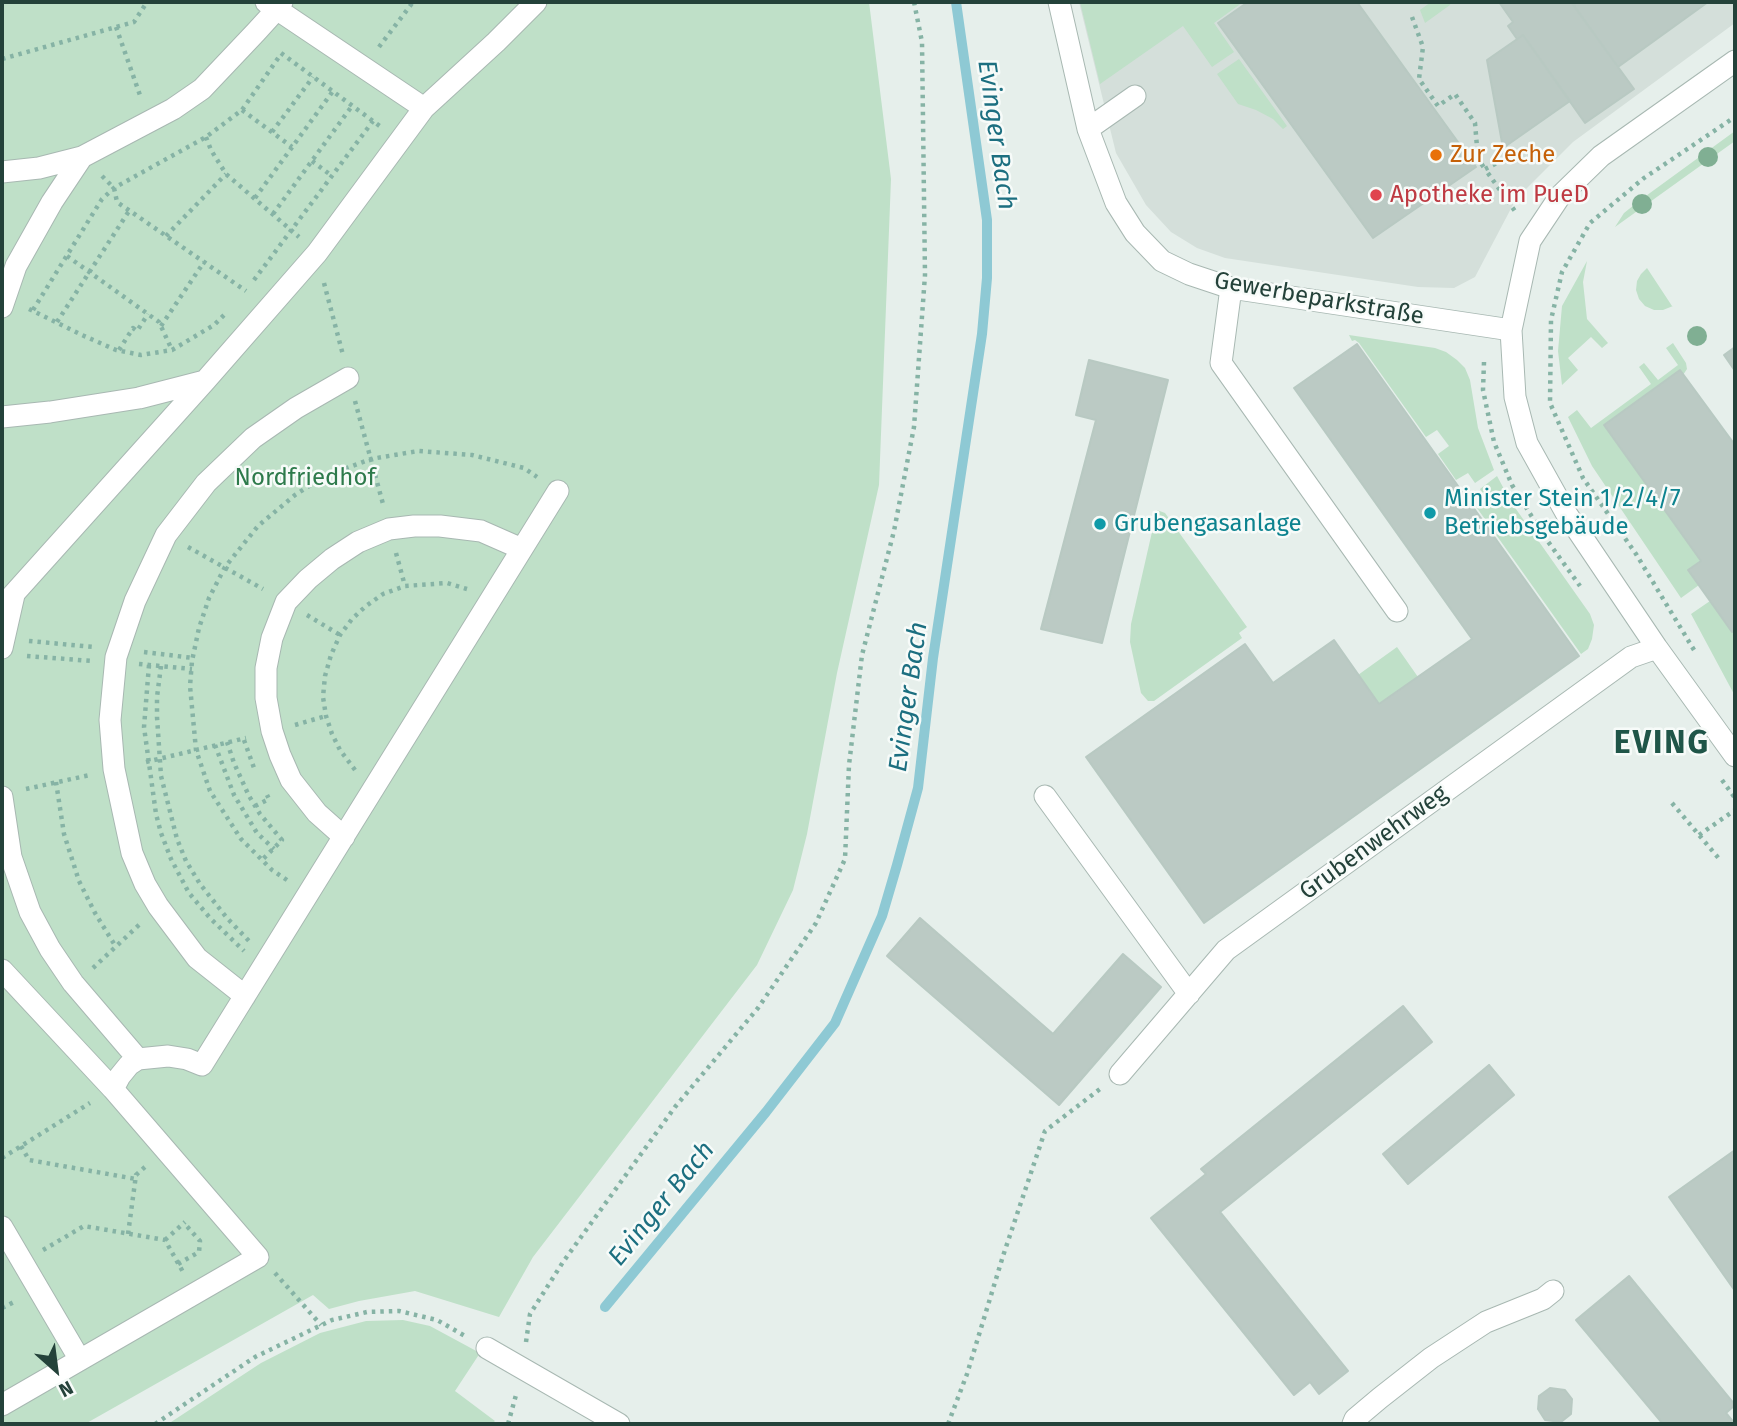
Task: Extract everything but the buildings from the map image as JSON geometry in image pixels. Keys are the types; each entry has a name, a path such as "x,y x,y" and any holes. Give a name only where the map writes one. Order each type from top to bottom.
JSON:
{"street":[{"path":"7,647 8,601 317,253 424,108 496,43 536,2"},
{"name":"Gewerbeparkstraße","path":"1059,2 1088,129 1116,203 1135,233 1162,261 1189,274 1231,288 1511,330"},
{"path":"2,172 82,157 173,109 202,89 256,32 275,4 424,108"},
{"path":"1735,61 1601,156 1560,196 1530,241 1511,330 1515,397 1527,443 1566,513 1657,648 1735,756"},
{"path":"1088,129 1135,96"},
{"path":"3,304 16,266 52,202 82,157"},
{"path":"1231,288 1221,363 1397,611"},
{"path":"245,996 197,958 158,906 132,853 114,769 110,720 117,656 135,601 166,535 206,483 253,438 296,408 348,378"},
{"path":"2,417 139,398 205,381"},
{"path":"113,1088 129,1065 138,1059 169,1056 202,1065 558,491"},
{"path":"344,836 317,813 291,780 272,731 266,698 266,668 272,638 286,602 332,559 358,542 389,529 440,526 481,531 522,549"},
{"name":"Grubenwehrweg","path":"1120,1074 1226,950 1630,657 1657,648"},
{"path":"1045,796 1189,994"},
{"path":"2,797 11,856 30,912 50,949 75,986 138,1059"},
{"path":"2,970 113,1088 258,1257 2,1405"},
{"path":"2,1227 80,1360"},
{"path":"1353,1424 1355,1419 1431,1357 1486,1322 1543,1298 1553,1291"},
{"path":"487,1348 619,1424"}],"path":[{"path":"2,59 134,22 147,2"},
{"path":"394,27 413,2"},
{"path":"508,1424 523,1368 530,1314 563,1262 675,1107 758,1008 816,923 845,859 849,765 862,655 894,531 914,427 925,275 922,42 914,2"},
{"path":"1412,18 1423,47 1419,79 1438,106 1455,94 1475,123 1478,159 1521,220"},
{"path":"116,27 149,122"},
{"path":"254,281 373,121 281,54 256,32"},
{"path":"33,310 102,199 114,188 206,136 242,110 281,54"},
{"path":"272,132 313,77"},
{"path":"255,198 333,92"},
{"path":"273,214 352,106"},
{"path":"242,110 292,147"},
{"path":"1700,659 1636,554 1583,478 1572,453 1550,402 1551,320 1562,272 1590,223 1644,177 1735,117"},
{"path":"206,136 226,174 317,253 405,586"},
{"path":"1485,169 1511,156"},
{"path":"312,161 332,176"},
{"path":"166,236 226,174"},
{"path":"114,188 117,202 247,291 238,300"},
{"path":"57,322 129,211"},
{"path":"66,256 159,322 172,350"},
{"path":"161,326 204,262"},
{"path":"3,304 33,310 119,351 141,355 172,350 214,325 230,308"},
{"path":"119,351 133,328 137,331 148,314"},
{"path":"1484,326 1483,390 1494,442 1512,485 1582,589"},
{"path":"308,895 272,870 241,839 210,791 196,750 190,686 193,658 209,598 225,567 258,526 295,495 325,476 371,459 418,451 472,455 524,468 558,491"},
{"path":"166,535 340,635"},
{"path":"377,784 348,761 332,734 326,716 323,697 325,676 340,635 366,606 383,594 405,586 447,583 490,600"},
{"path":"7,647 117,656 193,658"},
{"path":"7,647 117,656 149,665 192,669"},
{"path":"149,665 144,727 156,814 171,859 189,893 210,918 231,940 266,963"},
{"path":"161,666 157,697 161,767 177,839 200,884 266,963"},
{"path":"196,750 272,731"},
{"path":"227,742 241,781 255,806 282,840 262,860"},
{"path":"215,745 234,796 257,833 274,849"},
{"path":"55,782 64,834 79,881 116,947"},
{"path":"255,806 269,799"},
{"path":"1672,803 1721,861"},
{"path":"1699,835 1735,810"},
{"path":"75,986 158,906"},
{"path":"948,1424 967,1374 1045,1130 1120,1074"},
{"path":"2,1158 113,1088"},
{"path":"21,1146 30,1160 136,1179"},
{"path":"128,1234 136,1175 165,1149"},
{"path":"165,1240 209,1200"},
{"path":"178,1264 199,1252 200,1241 184,1223"},
{"path":"22,1262 84,1226 165,1240"},
{"path":"165,1240 195,1294"},
{"path":"258,1257 321,1325"},
{"path":"155,1424 255,1357 332,1320 367,1312 399,1311 437,1320 487,1348"}],"shaded area":[{"path":"1079,2 1735,2 1735,23 1573,142 1516,199 1475,277 1454,288 1418,287 1225,258 1197,248 1171,232 1146,205 1116,153"}],"green space":[{"name":"Nordfriedhof","path":"2,2 869,2 891,179 879,485 793,890 757,965 533,1257 499,1317 415,1291 329,1309 313,1295 85,1424 2,1424"},
{"path":"1080,2 1243,2 1214,23 1234,52 1212,67 1183,26 1100,84"},
{"path":"1431,2 1451,2 1425,23 1420,10"},
{"path":"1239,59 1287,126 1283,129 1273,119 1238,104 1217,74"},
{"path":"1735,131 1735,141 1615,227 1624,213 1639,201"},
{"path":"1587,261 1583,282 1587,319 1608,343 1602,348 1591,337 1568,358 1578,370 1562,385 1558,351 1562,306"},
{"path":"1647,268 1673,306 1654,310 1639,299 1637,281"},
{"path":"1349,335 1435,348 1457,360 1465,368 1470,380 1478,428 1494,470 1475,483 1468,473 1456,480 1438,454 1449,446 1437,430 1426,437 1359,343 1352,341"},
{"path":"1673,343 1686,363 1687,369 1683,375 1680,371 1604,425 1701,561 1688,570 1699,585 1681,598 1592,466 1568,417 1577,410 1591,428 1651,384 1639,367 1644,363 1658,380 1678,365 1666,348"},
{"path":"1497,476 1511,502 1590,614 1594,625 1592,639 1588,649 1581,654 1477,508 1487,500 1480,489"},
{"path":"1157,510 1165,513 1247,627 1239,633 1242,638 1154,701 1148,701 1141,693 1130,642 1131,624"},
{"path":"1710,601 1732,632 1735,630 1735,696 1691,614"},
{"path":"1397,647 1418,677 1379,704 1358,675"},
{"path":"403,1320 430,1326 480,1353 455,1391 495,1421 492,1424 168,1424 261,1363 320,1333 366,1321"}],"waterway":[{"name":"Evinger Bach","path":"605,1307 766,1112 835,1023 882,916 918,788 933,658 982,334 987,278 987,220 956,2"}],"place":[{"name":"Zur Zeche","path":"1436,155"},
{"name":"Apotheke im PueD","path":"1376,195"},
{"name":"Minister Stein 1/2/4/7 Betriebsgebäude","path":"1430,513"},
{"name":"Grubengasanlage","path":"1100,524"}],"district":[{"name":"EVING","path":"1662,744"}]}
